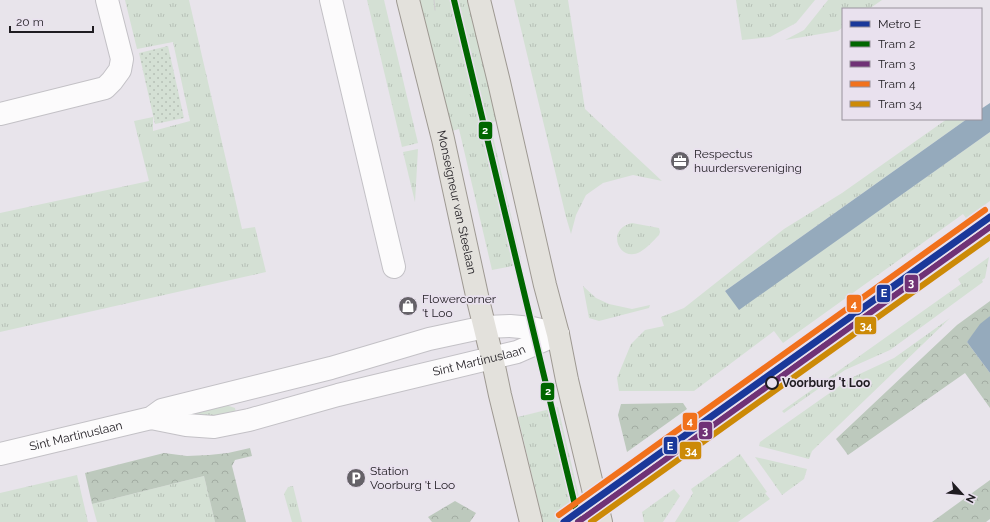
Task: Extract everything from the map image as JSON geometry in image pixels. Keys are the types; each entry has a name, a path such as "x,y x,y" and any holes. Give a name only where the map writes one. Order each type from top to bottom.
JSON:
{"main road":[{"name":"Monseigneur van Steelaan","path":"408,0 443,139 500,395 531,522"},
{"path":"479,0 602,522"}],"street":[{"path":"0,114 105,88 112,82 120,70 122,59 108,0"},
{"path":"332,0 394,268"},
{"name":"Sint Martinuslaan","path":"0,454 151,418 162,410 331,368 429,339 485,327 510,326 532,328 558,334"},
{"name":"Sint Martinuslaan","path":"151,418 186,425 214,427 249,420 338,395 517,352 558,334"}],"green space":[{"path":"125,0 189,0 242,229 255,227 266,272 0,332 0,213 149,181 134,121 153,117 153,131 190,121 173,42 137,49"},
{"path":"367,0 384,0 418,143 402,147"},
{"path":"417,0 469,0 499,120 490,123 522,264 492,270 459,129 448,132"},
{"path":"514,0 568,0 585,109 662,181 633,175 603,183 586,195 576,215 571,234 566,217"},
{"path":"736,0 815,0 796,23 770,37 742,40"},
{"path":"828,0 882,0 870,8 842,8 842,28 838,31 785,40 804,30"},
{"path":"168,46 184,118 155,124 139,53"},
{"path":"946,120 966,120 725,291 739,309 990,132 990,201 966,218 963,214 783,343 774,331 694,391 619,391 617,378 631,344 645,330 664,326 661,317 684,308 784,229 842,193"},
{"path":"418,149 415,202 403,152"},
{"path":"632,223 659,228 660,232 659,235 645,248 640,252 633,254 626,253 621,249 617,238 619,232 624,226"},
{"path":"989,257 985,278 982,280 983,282 890,350 845,370 784,413 782,411 961,284 958,279"},
{"path":"583,286 596,298 609,304 632,309 650,305 649,308 599,321 589,318"},
{"path":"990,301 990,316 967,342 990,373 990,408 965,373 848,455 836,439 957,325"},
{"path":"950,318 812,451 809,459 759,446 760,442 851,378 894,358"},
{"path":"683,403 687,409 627,452 618,415 621,404"},
{"path":"226,405 235,408 236,413 233,416 168,417"},
{"path":"558,407 585,522 543,522 518,417"},
{"path":"250,448 252,456 235,460 232,466 246,522 215,522 204,476 92,504 85,473 164,453 187,456 209,455 228,453"},
{"path":"740,454 767,492 765,493 770,499 738,522 675,522 693,493 691,489"},
{"path":"755,457 807,469 804,479 782,495"},
{"path":"77,475 88,522 0,522 0,493"},
{"path":"204,476 215,522 97,522 92,504"},
{"path":"990,480 990,519 986,522 932,522"},
{"path":"293,486 302,522 292,522 284,494 288,487"},
{"path":"674,489 680,496 663,522 644,522 642,512"},
{"path":"455,501 476,513 470,522 432,522 428,517"}],"water":[{"path":"990,103 990,132 739,310 725,291 966,120 982,120 982,108"},
{"path":"990,316 990,373 967,342 980,324"}],"tram line":[{"path":"434,0 435,10"},
{"name":"2","path":"454,0 579,522"},
{"name":"4","path":"559,515 985,210"},
{"name":"3","path":"578,522 990,227"},
{"name":"34","path":"591,522 990,237"}],"metro line":[{"name":"E","path":"564,522 990,217"}],"place":[{"name":"Respectus huurdersvereniging","path":"680,161"},
{"name":"Flowercorner 't Loo","path":"408,306"},
{"name":"Voorburg 't Loo","path":"772,383"},
{"name":"Station Voorburg 't Loo","path":"356,478"}]}
